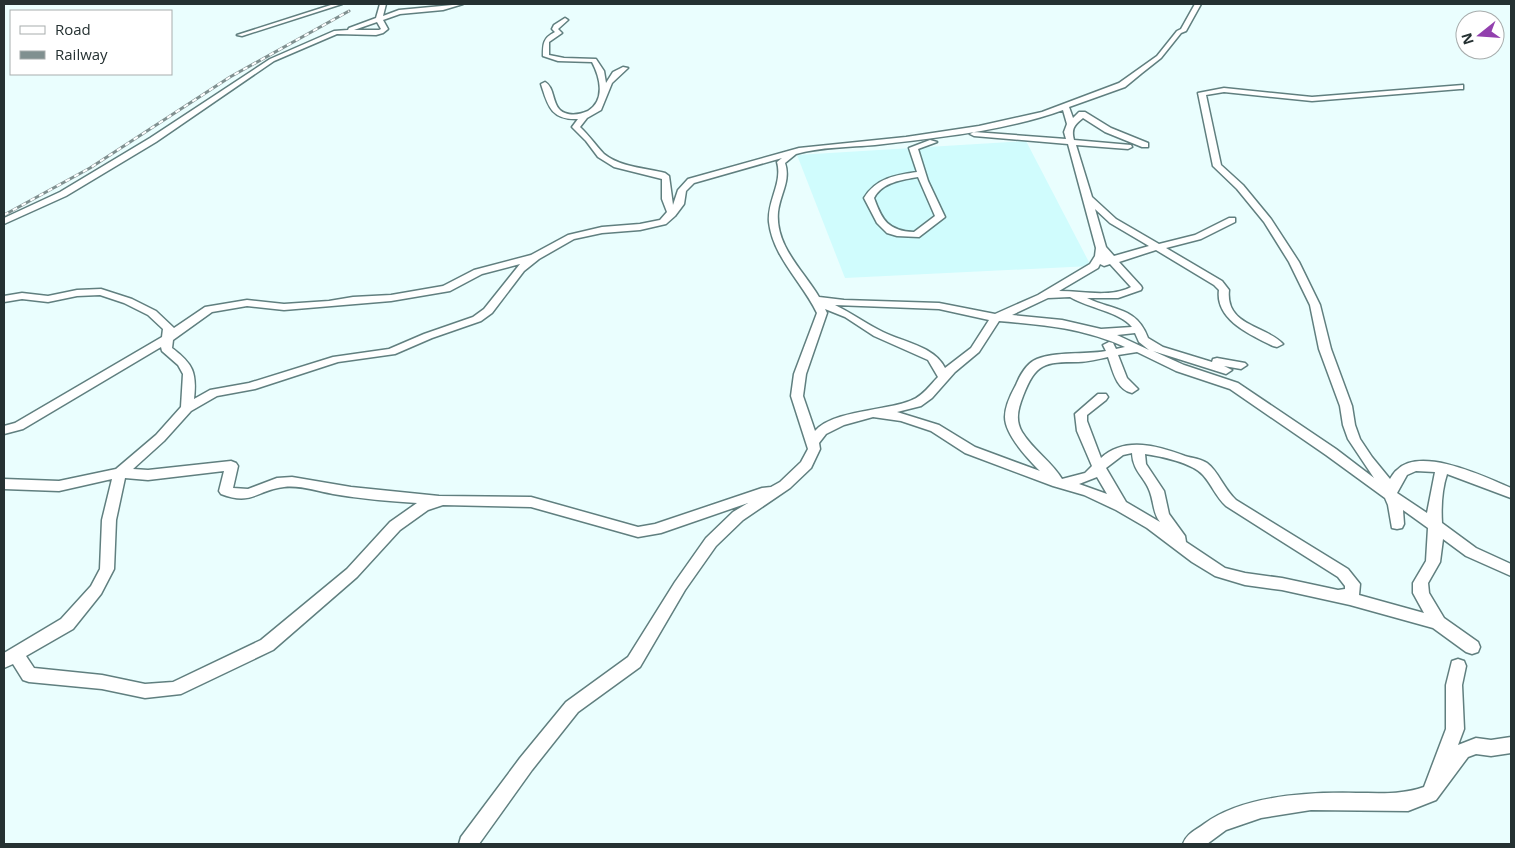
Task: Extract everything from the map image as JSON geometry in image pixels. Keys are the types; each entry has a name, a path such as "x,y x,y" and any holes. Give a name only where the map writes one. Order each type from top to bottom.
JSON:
{"street":[{"path":"240,35 339,4"},
{"path":"346,30 374,34 382,32 385,29 379,20 382,4"},
{"path":"4,221 63,194 137,150 272,60 336,32 379,20 399,12 443,8 460,4"},
{"path":"921,174 883,183 872,190 869,198 875,215 887,230 893,234 916,235 940,216 921,174 913,148 979,128 1044,114 1122,85 1159,57 1179,32 1184,30 1198,4"},
{"path":"565,20 556,26 555,29 559,33 550,37 546,42 546,56 567,61 584,68"},
{"path":"567,61 594,60 601,74 604,98"},
{"path":"545,84 554,110 558,115 568,118 584,116 598,108 609,83 616,74 625,68"},
{"path":"593,71 601,74"},
{"path":"1396,524 1395,505 1385,482 1366,460 1354,440 1346,406 1325,349 1315,305 1294,262 1268,221 1240,187 1217,166 1202,93 1224,90 1312,99 1460,88"},
{"path":"1066,108 1071,124"},
{"path":"1094,266 1100,256 1101,248 1068,132 1071,124 1082,114 1108,130 1145,144"},
{"path":"584,116 576,127 589,139 601,155 617,165 662,175 666,178 667,199 672,214"},
{"path":"442,500 423,506 395,526 352,573 266,644 175,689 146,691 102,682 29,676 9,658 66,624 96,590 107,569 109,520 120,473 160,438 187,408 214,393 251,386 337,359 391,352 428,336 477,319 488,311 520,269 535,257 571,237 602,230 640,227 663,222 679,204 682,190 691,181 799,150 906,139 979,128"},
{"path":"961,133 1128,147"},
{"path":"1076,161 1084,151 1102,146"},
{"path":"468,844 526,764 572,707 634,662 680,586 711,542 738,516 785,485 806,465 814,449 797,396 800,374 822,313 817,300 784,254 777,236 774,212 783,180 784,168 782,162 799,150"},
{"path":"1087,195 1106,216 1218,283 1224,290 1223,303 1232,316 1247,328 1277,344"},
{"path":"812,443 822,431 840,422 917,403 928,395 951,369 975,350 996,317 1014,311 1094,266 1155,247 1198,237 1232,220"},
{"path":"1044,295 1116,294 1132,292 1137,288 1101,248"},
{"path":"4,430 19,426 168,338 209,309 247,303 284,307 391,298 446,289 478,272 535,257"},
{"path":"4,299 22,296 48,299 77,293 102,292 128,301 152,313 169,328 166,350 183,361 190,374 187,408"},
{"path":"1071,294 1092,305 1114,311 1132,319 1140,329 1143,340 1160,350"},
{"path":"817,300 844,303 923,305 996,317 1025,318 1097,331 1226,370"},
{"path":"817,300 849,314 878,334 932,358 938,365 944,378"},
{"path":"1097,331 1114,311"},
{"path":"1097,331 1118,332 1140,329"},
{"path":"1097,331 1180,368 1234,386 1331,452 1471,552 1511,570"},
{"path":"1097,331 1112,352 1122,380 1132,389"},
{"path":"1061,483 1014,431 1011,419 1013,401 1023,380 1034,365 1042,360 1051,358 1093,357 1112,352 1138,349 1160,350"},
{"path":"1190,359 1212,360 1241,365"},
{"path":"1102,397 1079,417 1086,443 1100,466 1113,495 1121,506"},
{"path":"873,413 903,417 935,428 970,450 1088,491 1121,506 1152,524 1196,558 1220,572 1240,578 1282,584 1338,597 1438,623 1472,647"},
{"path":"1061,483 1090,476 1119,452 1138,449 1164,453 1202,466 1209,472 1222,496 1231,503 1343,573 1354,584 1353,590 1352,594 1338,597"},
{"path":"1138,449 1139,464 1157,491 1162,515 1196,558"},
{"path":"4,484 59,486 120,473 148,475 231,466 231,474 226,491 236,496 252,494 279,483 288,482 340,490 442,500 531,502 638,532 656,529 785,485"},
{"path":"1390,495 1397,476 1404,470 1415,467 1443,468 1511,493"},
{"path":"1438,623 1421,593 1420,583 1433,562 1436,526 1434,511 1443,468"},
{"path":"1408,802 1433,784 1455,729 1454,685 1458,666"},
{"path":"1192,844 1220,823 1261,808 1311,801 1408,802 1430,794 1442,781 1462,751 1476,746 1491,748 1511,745"}],"shaded area":[{"path":"1026,141 1091,266 845,278 797,155"}],"railway":[{"path":"4,215 90,168 230,77 349,11"}]}
